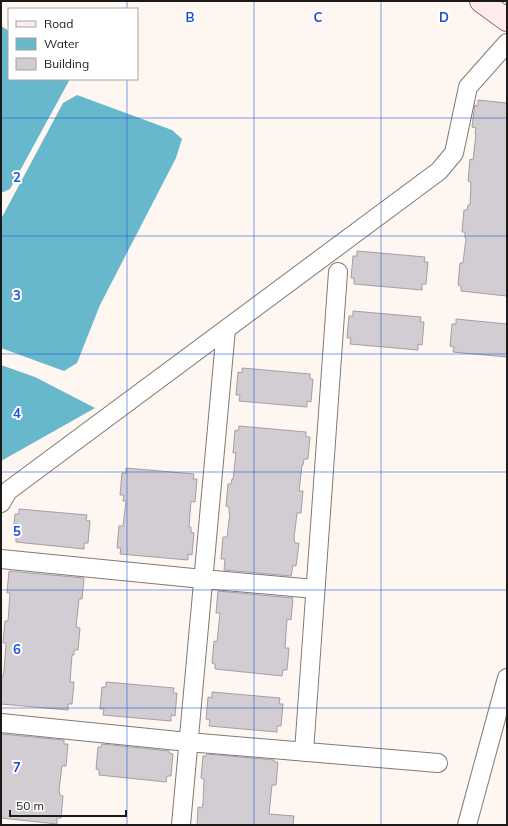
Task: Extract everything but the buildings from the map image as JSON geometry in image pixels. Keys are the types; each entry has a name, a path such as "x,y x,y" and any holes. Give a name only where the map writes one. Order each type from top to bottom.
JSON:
{"main road":[{"path":"481,1 507,20"}],"street":[{"path":"1,503 8,491 439,171 454,153 468,88 507,43"},
{"path":"304,752 338,272"},
{"path":"181,825 226,329"},
{"path":"1,559 316,589"},
{"path":"467,825 507,678"},
{"path":"1,723 188,742 438,763"}],"water":[{"path":"1,26 8,30 8,80 69,80 10,189 1,193"},
{"path":"77,95 172,130 182,139 176,158 100,305 77,363 64,371 1,348 1,219 63,103"},
{"path":"1,365 35,377 95,408 1,461"}]}
